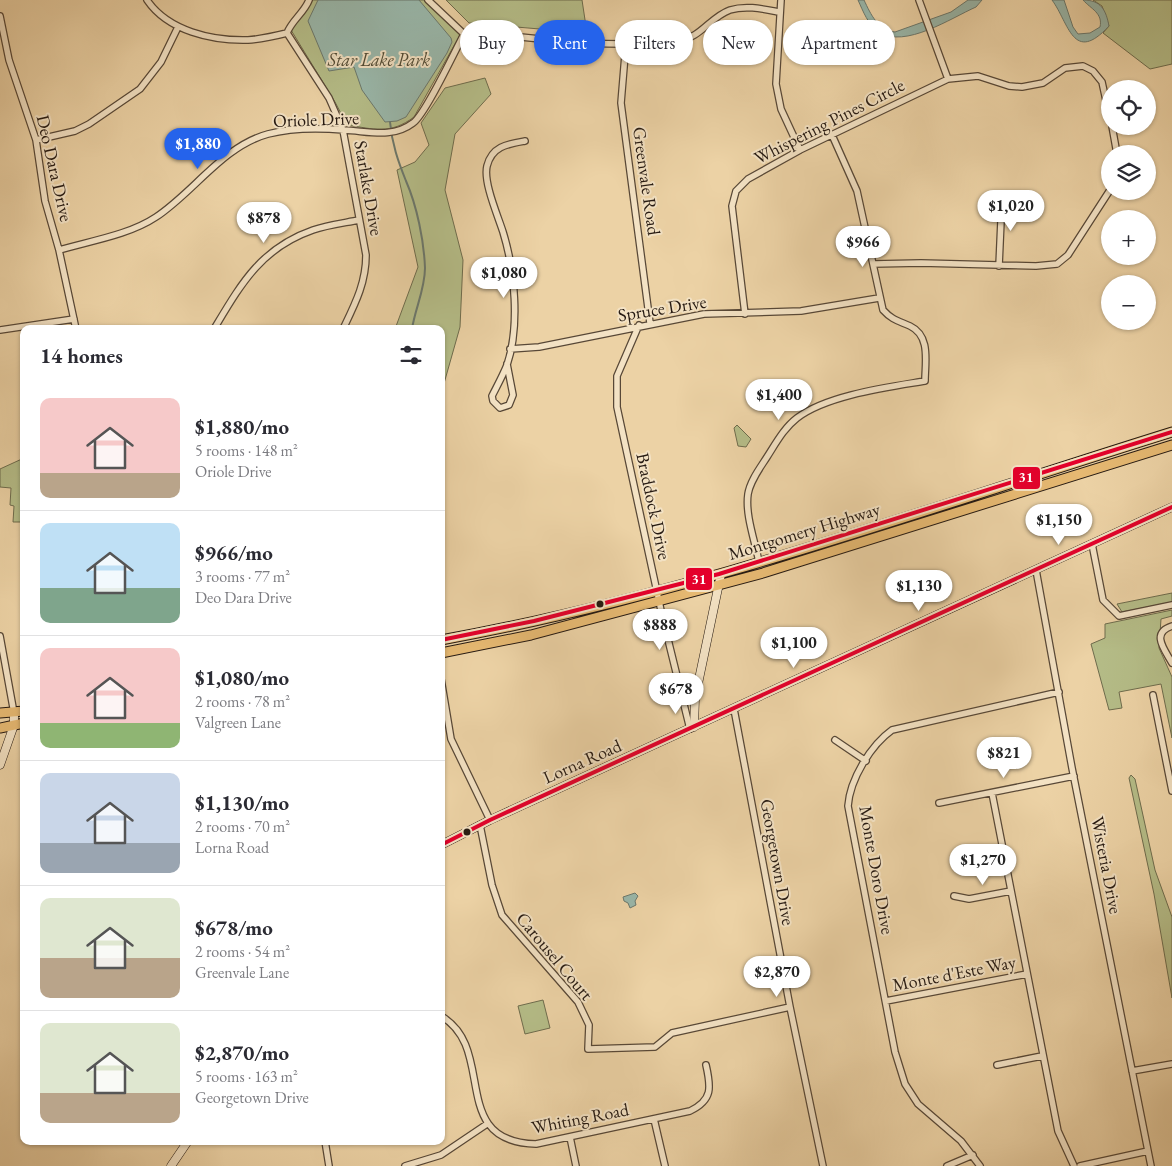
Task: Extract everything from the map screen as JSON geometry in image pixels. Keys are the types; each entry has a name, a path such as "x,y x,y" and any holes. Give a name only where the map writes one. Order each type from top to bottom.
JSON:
{"main road":[{"name":"Montgomery Highway","path":"445,639 577,613 721,574 1172,432"},
{"name":"Montgomery Highway","path":"445,652 530,636 718,586 1172,445"},
{"path":"0,713 20,712"},
{"path":"0,728 19,724"}],"street":[{"path":"147,0 159,16 178,27 226,40 250,40 287,33 291,24 307,6 309,0"},
{"path":"428,0 460,30"},
{"path":"781,0 776,84 781,110 800,150"},
{"path":"919,0 948,79"},
{"path":"693,37 726,12 741,8 779,12"},
{"name":"Deo Dara Drive","path":"0,16 9,60 36,140 45,201 59,250 75,325"},
{"path":"36,140 75,130 88,124 140,89 154,74 178,27"},
{"name":"Starlake Drive","path":"287,33 329,98 343,130 366,255 366,272 361,292 346,325"},
{"path":"524,37 579,43 615,43"},
{"name":"Oriole Drive","path":"59,250 130,229 154,219 180,200 225,158 245,143 268,134 286,131 343,130 382,134 401,131 416,122 460,41"},
{"name":"Greenvale Road","path":"624,65 621,103 650,323"},
{"name":"Whispering Pines Circle","path":"745,314 732,206 734,196 748,179 800,150 948,79 978,76 1010,86 1022,87 1043,83 1066,68 1083,66 1093,71 1101,81"},
{"path":"760,562 749,511 748,492 753,479 784,431 800,416 826,404 886,386 925,381 925,346 923,337 917,330 891,319 883,310 878,298 873,264 857,191 832,135"},
{"path":"507,364 513,395 509,405 500,408 493,401 492,396 507,364 510,349 515,305 514,278 507,245 487,182 487,166 493,153 503,144 526,141"},
{"path":"999,266 1002,198"},
{"path":"873,264 921,263 999,266 1056,264 1068,255 1104,200"},
{"path":"217,325 254,268 283,242 314,229 359,220"},
{"name":"Spruce Drive","path":"510,349 539,347 639,325 704,314 801,311 878,298"},
{"path":"34,325 74,319"},
{"name":"Braddock Drive","path":"639,325 618,376 617,407 657,591 682,696 692,728"},
{"path":"0,330 20,327"},
{"name":"Lorna Road","path":"445,843 490,820 1172,507"},
{"path":"1092,544 1103,600 1119,616 1172,605"},
{"name":"Wisteria Drive","path":"1036,570 1074,776 1151,1166"},
{"path":"692,728 696,693 721,574"},
{"path":"1172,626 1164,629 1160,634 1160,641 1172,664"},
{"path":"0,636 14,713 19,724 0,765"},
{"name":"Monte Doro Drive","path":"980,1166 973,1155 944,1124 918,1104 904,1084 895,1052 848,806 853,783 866,761 885,736 899,727 1059,692"},
{"path":"1153,695 1172,791"},
{"path":"445,701 452,739 490,820"},
{"name":"Georgetown Drive","path":"734,709 790,1007 823,1166"},
{"path":"835,740 866,761"},
{"path":"939,803 1074,776"},
{"path":"992,793 1058,1130 1074,1166"},
{"name":"Carousel Court","path":"480,825 492,885 502,915 578,1002 589,1025 588,1049 655,1047 672,1033 790,1007"},
{"path":"954,896 968,899 1011,891"},
{"name":"Monte d'Este Way","path":"886,1001 1027,974"},
{"path":"405,1166 441,1155 487,1124 478,1102 467,1044 461,1031 445,1018"},
{"path":"997,1065 1042,1056"},
{"path":"1132,1071 1172,1064"},
{"name":"Whiting Road","path":"487,1124 502,1136 524,1144 536,1144 690,1111 702,1105 710,1092 706,1065"},
{"path":"654,1119 665,1166"},
{"path":"570,1137 576,1166"},
{"path":"171,1166 185,1145"},
{"path":"325,1145 329,1166"},
{"path":"1080,1166 1148,1151"},
{"path":"947,1166 973,1155"}],"green space":[{"name":"Star Lake Park","path":"312,0 425,0 460,35 414,117 397,126 374,129 347,125 291,30"},
{"path":"446,0 582,0 585,20 534,20 534,29 524,28 524,20 466,20"},
{"path":"1093,0 1172,0 1172,64 1150,69 1103,33 1109,26 1102,6"},
{"path":"485,78 491,94 455,134 445,190 463,260 460,327 445,380 445,325 396,325 418,267 397,170 415,162 429,145 421,123 445,88"},
{"path":"737,425 751,439 746,447 738,446 734,428"},
{"path":"20,460 20,522 13,522 14,506 10,505 11,488 0,487 0,469"},
{"path":"1172,593 1172,602 1122,612 1117,604"},
{"path":"1172,610 1172,616 1161,619 1159,648 1172,677 1172,738 1161,684 1119,692 1122,708 1109,710 1091,644 1105,638 1105,624"},
{"path":"1131,775 1135,779 1155,870 1172,917 1172,998 1154,894 1129,778"},
{"path":"543,1000 550,1028 525,1034 518,1006"}],"shaded area":[{"name":"Star Lake Park","path":"318,0 419,0 451,38 452,42 447,53 406,117 397,121 385,122 362,90 354,67 329,71 308,21"},
{"path":"858,0 864,0 876,20 868,20"},
{"path":"968,0 982,0 976,7 941,24 928,30 902,37 895,36 895,32 951,12"},
{"path":"1052,0 1064,0 1073,27 1078,34 1090,33 1100,27 1100,18 1083,0 1089,0 1102,7 1109,26 1097,37 1087,42 1080,41 1068,29"},
{"path":"635,893 638,896 635,901 636,905 630,908 623,897"}],"waterway":[{"path":"390,122 392,138 400,166 417,212 424,258 423,284 413,325"}],"transit line":[{"name":"31","path":"445,639 534,621 719,574 1172,432"},
{"name":"31","path":"445,843 490,820 1172,507"}]}
